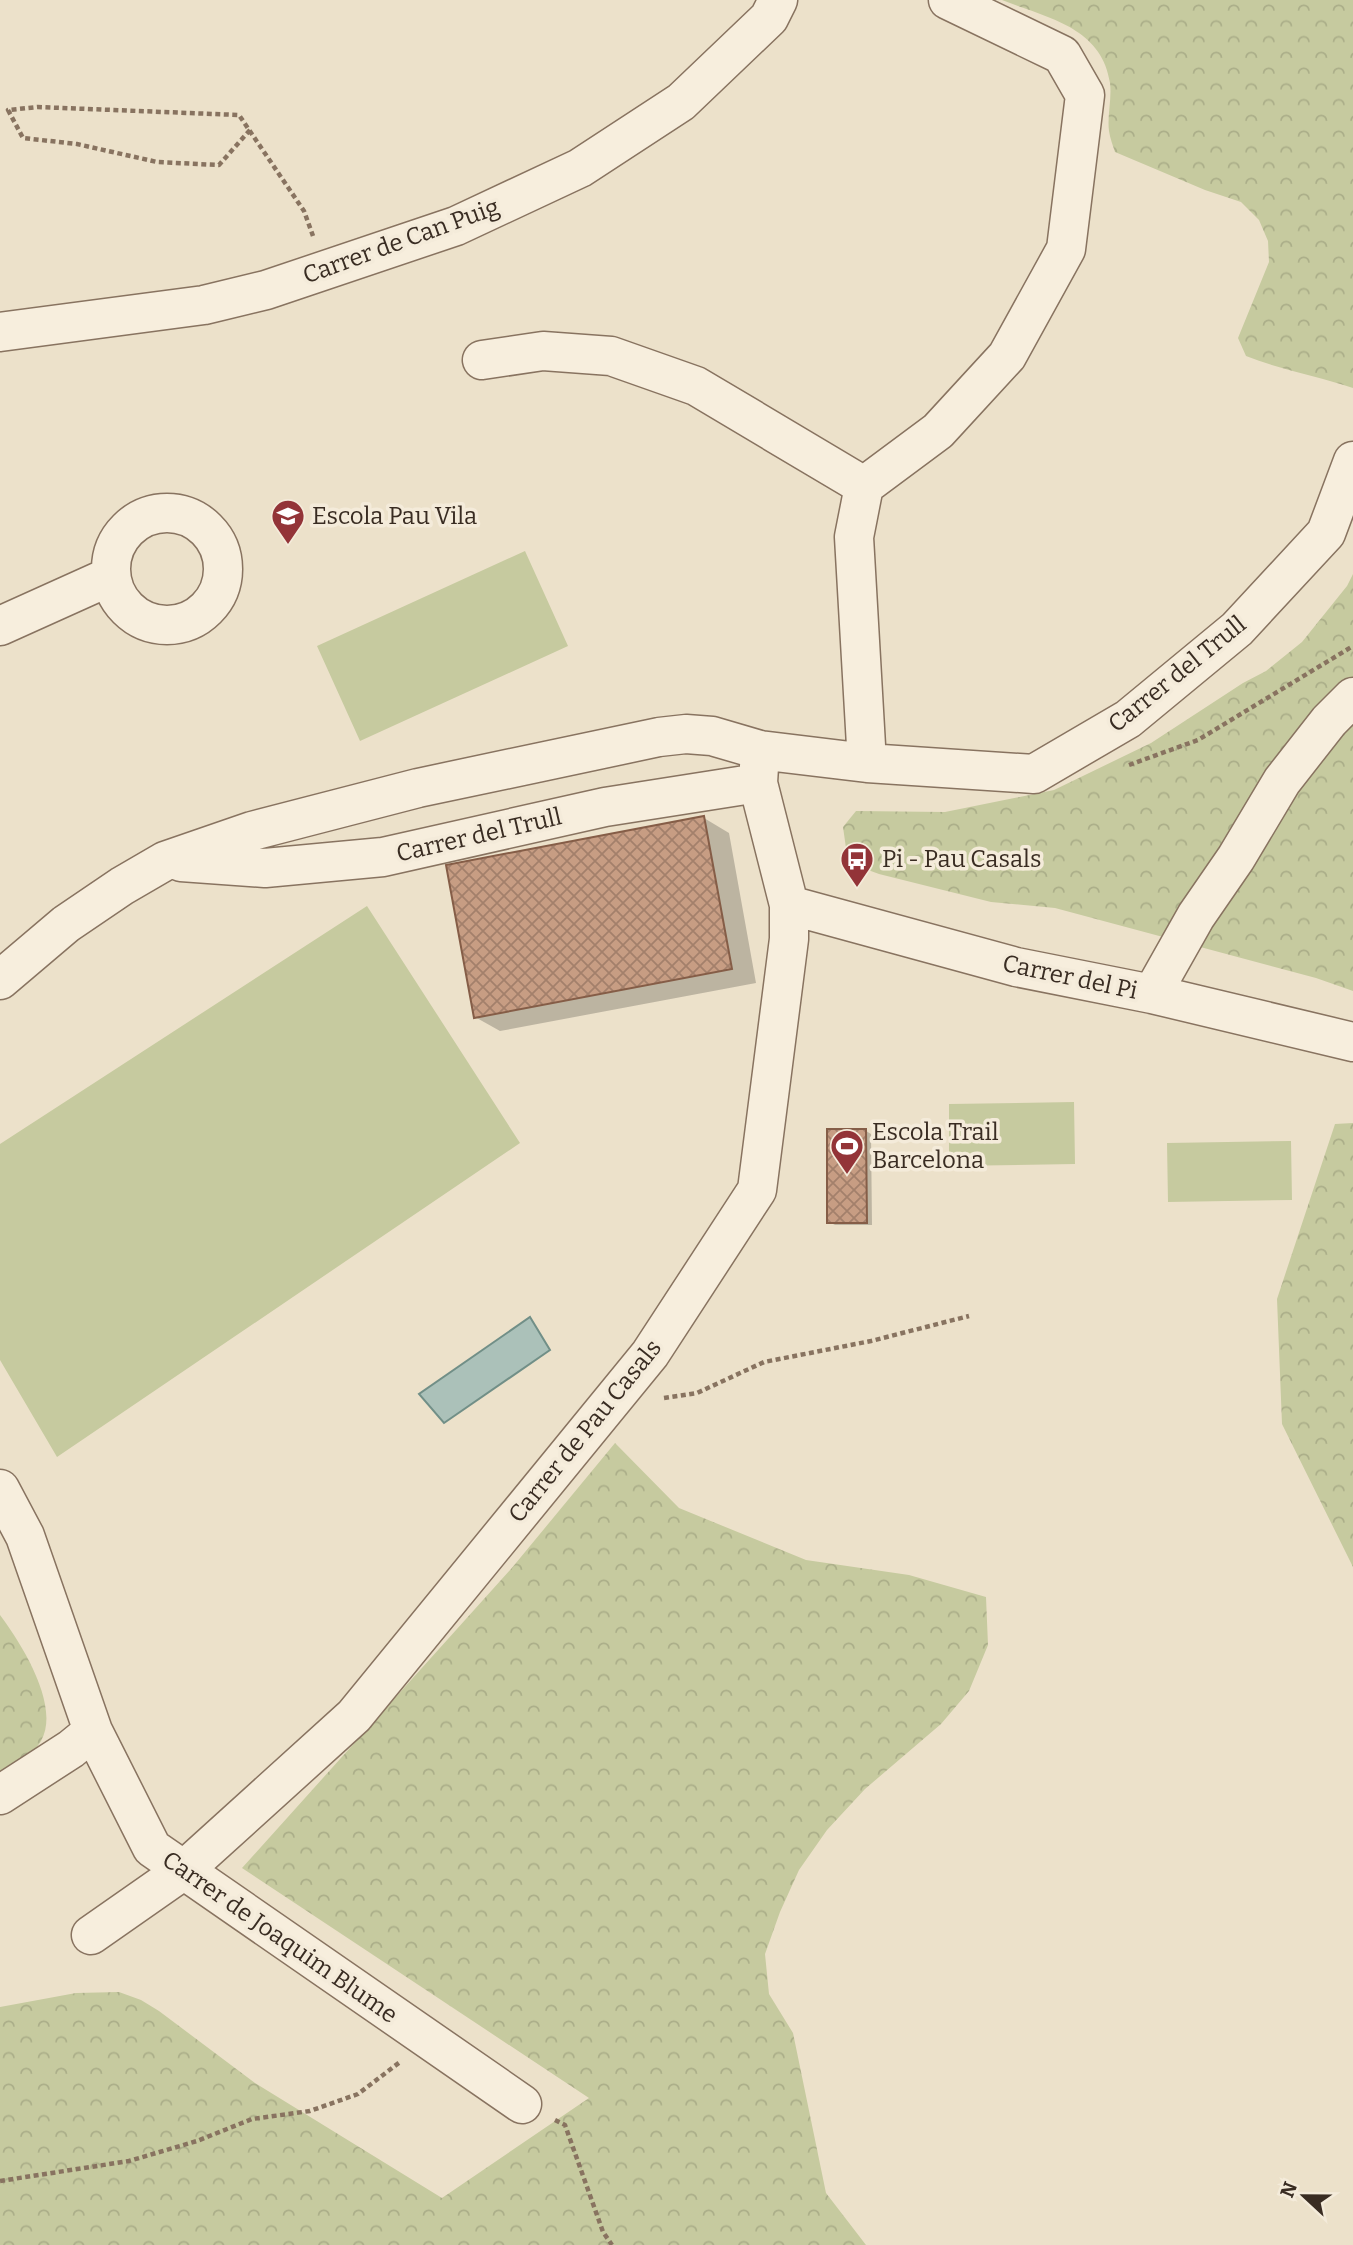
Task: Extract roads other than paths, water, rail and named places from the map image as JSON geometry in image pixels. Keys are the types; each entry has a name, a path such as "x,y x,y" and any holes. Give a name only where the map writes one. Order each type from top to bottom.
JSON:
{"street":[{"name":"Carrer de Can Puig","path":"0,332 204,305 266,290 456,226 580,168 681,102 773,9 805,0"},
{"path":"867,763 854,537 864,486 938,431 1007,356 1066,249 1085,94 1062,55 948,0"},
{"path":"482,360 542,351 611,356 696,386 864,486"},
{"name":"Carrer del Trull","path":"165,860 265,868 383,857 605,807 759,766 867,763 1034,774 1128,719 1237,629 1326,533 1353,461"},
{"path":"0,626 111,576"},
{"path":"1152,994 1196,916 1236,858 1282,780 1329,721 1353,697"},
{"name":"Carrer del Trull","path":"4,980 66,924 165,860 252,831 418,788 659,737 687,734 712,736 759,766"},
{"name":"Carrer de Pau Casals","path":"91,1935 184,1870 354,1716 650,1354 757,1190 789,939 789,905 759,766"},
{"name":"Carrer del Pi","path":"789,905 1016,967 1152,994 1353,1042"},
{"name":"Carrer de Joaquim Blume","path":"0,1489 25,1536 93,1731 152,1848 523,2104"},
{"path":"0,1795 71,1749 93,1731"}],"water":[{"path":"530,1317 550,1350 444,1423 419,1394"}],"place":[{"name":"Escola Pau Vila","path":"288,546"},
{"name":"Pi - Pau Casals","path":"857,889"},
{"name":"Escola Trail Barcelona","path":"847,1176"}]}
